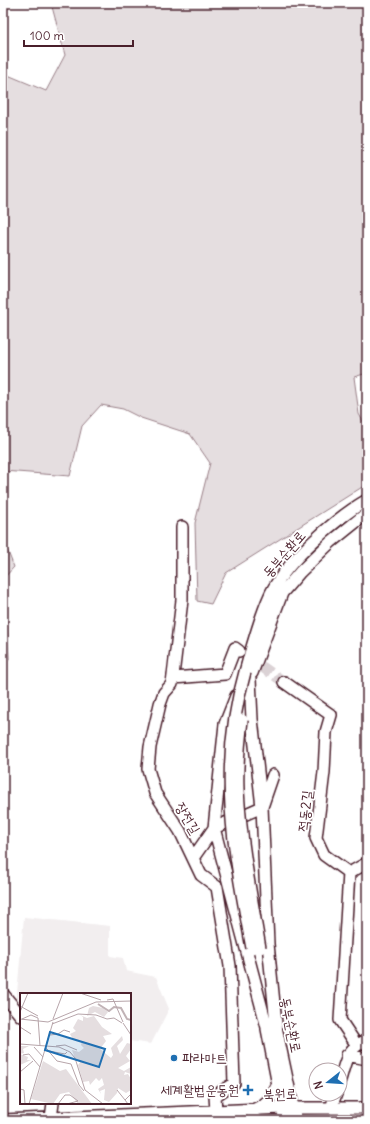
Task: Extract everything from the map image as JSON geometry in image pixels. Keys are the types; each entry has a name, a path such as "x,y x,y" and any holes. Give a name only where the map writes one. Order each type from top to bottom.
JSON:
{"street":[{"name":"동부순환로","path":"247,676 255,638 271,592 286,570 311,544 351,509 367,500"},
{"name":"동부순환로","path":"291,1121 256,948 238,874 231,813 229,776 230,752 235,712 247,676 282,593 300,572 331,542 367,513"},
{"name":"장전길","path":"182,527 182,600 173,678 172,684 164,693 160,704 150,747 148,769 155,793 180,831 201,874 217,887 230,966 234,1083 216,1096 216,1111"},
{"path":"173,678 225,674 235,648 239,651"},
{"path":"247,676 262,807 273,1034"},
{"path":"247,676 225,724 214,828 273,1034"},
{"name":"적동2길","path":"284,682 331,715 326,732 324,772 316,838 324,855 349,874"},
{"path":"193,858 214,828 262,807 273,775"},
{"path":"356,1044 340,1020 349,874 367,863"},
{"path":"3,994 20,1015"},
{"path":"346,1062 348,1055 356,1044 367,1040"},
{"path":"348,1055 367,1059"},
{"path":"253,1117 283,1084 304,1102 327,1108 331,1102"},
{"path":"51,1118 53,1104"},
{"name":"북원로","path":"231,1121 288,1108 367,1108"},
{"name":"북원로","path":"3,1120 216,1111 291,1121 367,1120"}],"shaded area":[{"path":"51,3 367,3 367,373 354,377 359,414 367,429 367,484 226,573 211,604 197,601 195,523 210,463 190,434 141,418 123,409 101,405 82,426 70,476 3,471 3,73 46,91 65,55"},
{"path":"3,539 14,567 3,579"},
{"path":"3,614 7,621 9,659 3,663"},
{"path":"24,917 110,926 110,956 123,958 126,971 156,977 169,1009 151,1044 131,1041 131,993 20,993 20,1009 16,1004"}],"tunnel":[{"path":"248,657 284,682"}],"place":[{"name":"파라마트","path":"174,1058"},
{"name":"세계활법운동원","path":"248,1090"}]}
